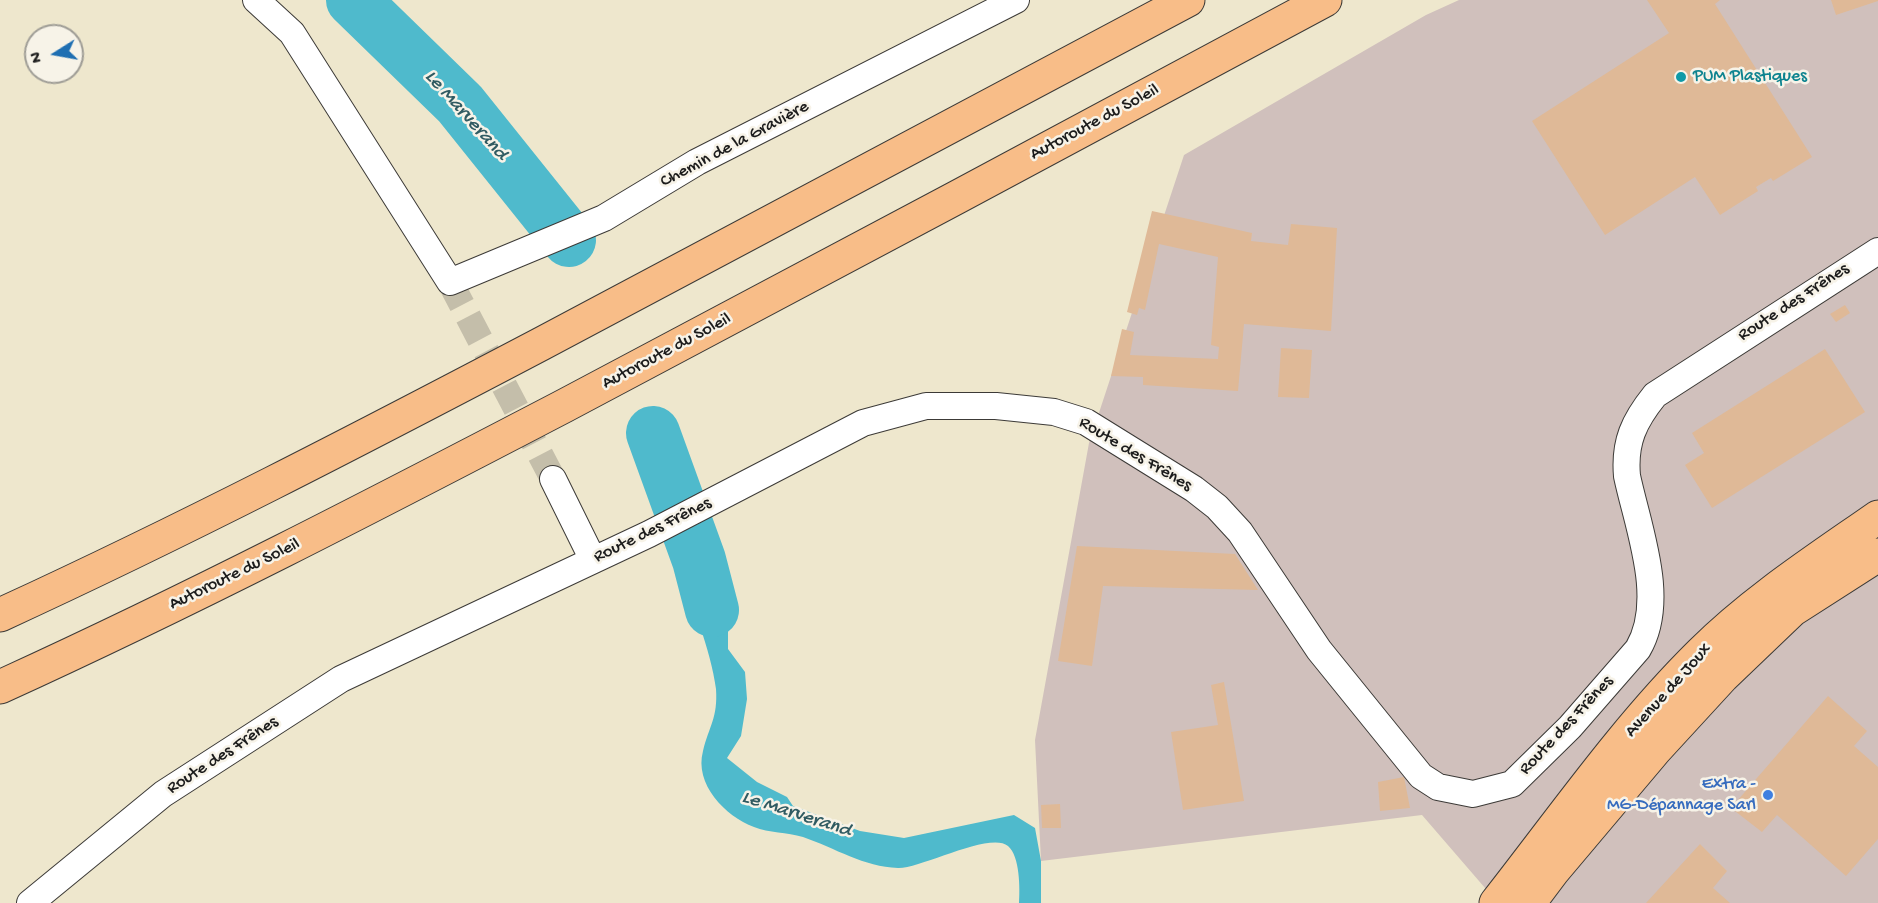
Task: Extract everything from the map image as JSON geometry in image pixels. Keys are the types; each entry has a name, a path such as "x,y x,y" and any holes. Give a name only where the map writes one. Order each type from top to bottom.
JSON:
{"main road":[{"path":"0,615 103,568 312,464 740,240 1188,0"},
{"name":"Autoroute du Soleil","path":"0,687 119,633 340,523 716,326 1325,0"},
{"name":"Avenue de Joux","path":"1496,903 1633,729 1701,652 1787,581 1878,517"},
{"name":"Avenue de Joux","path":"1529,903 1553,871 1655,750 1723,676 1792,610 1878,555"}],"street":[{"name":"Chemin de la Gravière","path":"256,0 292,33 450,282 604,218 697,162 1016,0"},
{"name":"Route des Frênes","path":"30,903 163,794 341,680 649,534 863,423 917,408 957,405 996,406 1054,412 1086,422 1194,489 1240,532 1319,650 1421,776 1438,787 1473,794 1512,784 1570,727 1638,649 1646,636 1652,592 1625,457 1628,438 1637,416 1655,395 1674,381 1878,251"},
{"path":"554,479 593,560"}],"shaded area":[{"path":"1459,0 1878,0 1878,903 1498,903 1422,815 1041,861 1035,740 1089,443 1184,155 1426,15"}],"water":[{"path":"657,435 665,439 677,451 687,472 692,488 681,503 665,500 660,495 651,482 642,458 650,437"},
{"path":"688,537 702,543 716,564 728,626 728,649 745,672 747,699 741,736 727,758 757,782 787,797 793,806 860,831 904,838 1014,815 1035,828 1041,861 1041,903 1019,903 1015,857 1008,846 999,843 986,843 908,867 885,867 861,861 803,837 754,827 723,807 708,787 701,763 714,715 716,689 710,658 681,562 682,547"}],"building":[{"name":"PUM Plastiques","path":"1647,0 1720,0 1715,4 1812,157 1773,181 1771,178 1756,187 1758,191 1720,215 1695,177 1605,235 1532,121 1669,33"},
{"path":"1831,0 1878,0 1878,1 1836,15"},
{"path":"1152,211 1252,233 1251,241 1288,245 1291,224 1337,228 1331,331 1244,324 1238,391 1143,385 1143,377 1111,376 1122,329 1134,332 1130,355 1218,359 1219,347 1211,345 1218,257 1159,244 1145,310 1139,308 1137,315 1127,312"},
{"path":"1845,305 1850,313 1836,322 1830,314"},
{"path":"1281,348 1312,350 1309,398 1278,397"},
{"path":"1825,349 1865,412 1712,508 1685,465 1704,453 1692,433"},
{"path":"1077,546 1235,554 1258,590 1103,586 1092,666 1058,661"},
{"path":"1224,682 1244,801 1183,810 1171,732 1218,725 1211,685"},
{"path":"1828,696 1867,731 1854,746 1878,767 1878,839 1846,876 1777,815 1762,832 1731,808"},
{"path":"1404,777 1410,808 1380,811 1378,782"},
{"path":"1060,804 1061,828 1042,828 1041,805"},
{"path":"1700,844 1727,871 1713,888 1730,903 1646,903"}],"waterway":[{"name":"Le Marverand","path":"353,0 460,104 569,240"},
{"name":"Le Marverand","path":"653,433 699,560 712,610"}],"tunnel":[{"path":"450,282 553,479"}],"place":[{"name":"PUM Plastiques","path":"1681,77"},
{"name":"Extra - MG-Dépannage Sarl","path":"1768,795"}]}
